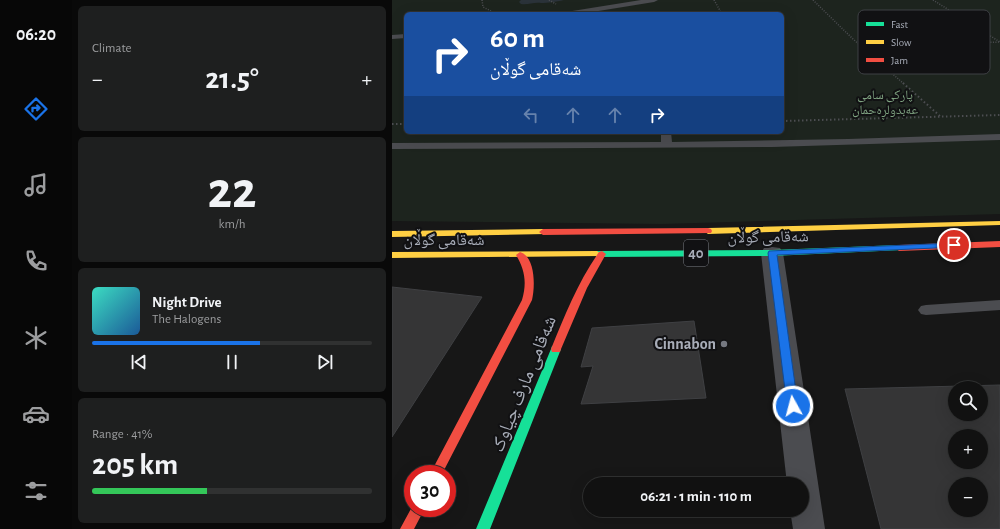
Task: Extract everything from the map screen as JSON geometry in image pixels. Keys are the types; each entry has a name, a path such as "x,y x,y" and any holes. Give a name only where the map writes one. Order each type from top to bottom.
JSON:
{"main road":[{"name":"شەقامی گوڵان","path":"392,234 767,230 1000,223"},
{"name":"شەقامی گوڵان","path":"392,255 772,253 1000,244"},
{"name":"شەقامی مارف چیاوک","path":"483,529 580,290 590,271 602,254"},
{"name":"شەقامی مارف چیاوک","path":"441,465 527,300 531,280 526,263 520,255"},
{"path":"407,529 413,517"}],"street":[{"path":"772,253 809,529"}],"lane":[{"path":"584,12 639,6 654,0"},
{"path":"392,37 404,36"},
{"path":"666,134 667,145"},
{"path":"392,146 900,142 1000,138"},
{"path":"926,310 1000,305"}],"path":[{"path":"482,0 483,7 493,12"},
{"path":"550,0 555,3"},
{"path":"714,0 721,12"},
{"path":"813,0 858,43"},
{"path":"933,0 949,10"},
{"path":"990,36 1000,42"},
{"path":"990,42 1000,42"},
{"path":"892,74 941,117"},
{"path":"784,121 1000,115"},
{"path":"392,124 404,124"}],"green space":[{"name":"پارکی سامی عەبدولڕەحمان","path":"392,0 1000,0 1000,214 661,224 392,221"}],"shaded area":[{"path":"521,0 564,0 549,3 521,4 519,2"}],"building":[{"path":"392,287 482,297 392,437"},
{"path":"694,321 706,398 581,404 593,366 581,367 592,328"},
{"path":"988,385 1000,385 1000,529 881,529 845,389 948,386 948,421 988,421"}],"traffic: fast":[{"path":"597,254 772,253 899,248"},
{"path":"483,529 556,349"}],"traffic: slow":[{"path":"708,231 1000,223"},
{"path":"392,234 543,232"},
{"path":"392,255 597,254"}],"traffic: jam":[{"path":"543,232 708,231"},
{"path":"899,248 1000,244"},
{"path":"556,349 582,288 602,254"},
{"path":"441,465 527,300 530,288 530,277 520,255"},
{"path":"407,529 413,517"}],"place":[{"name":"Cinnabon","path":"724,344"}],"route":[{"path":"793,406 772,253 954,245"}]}
